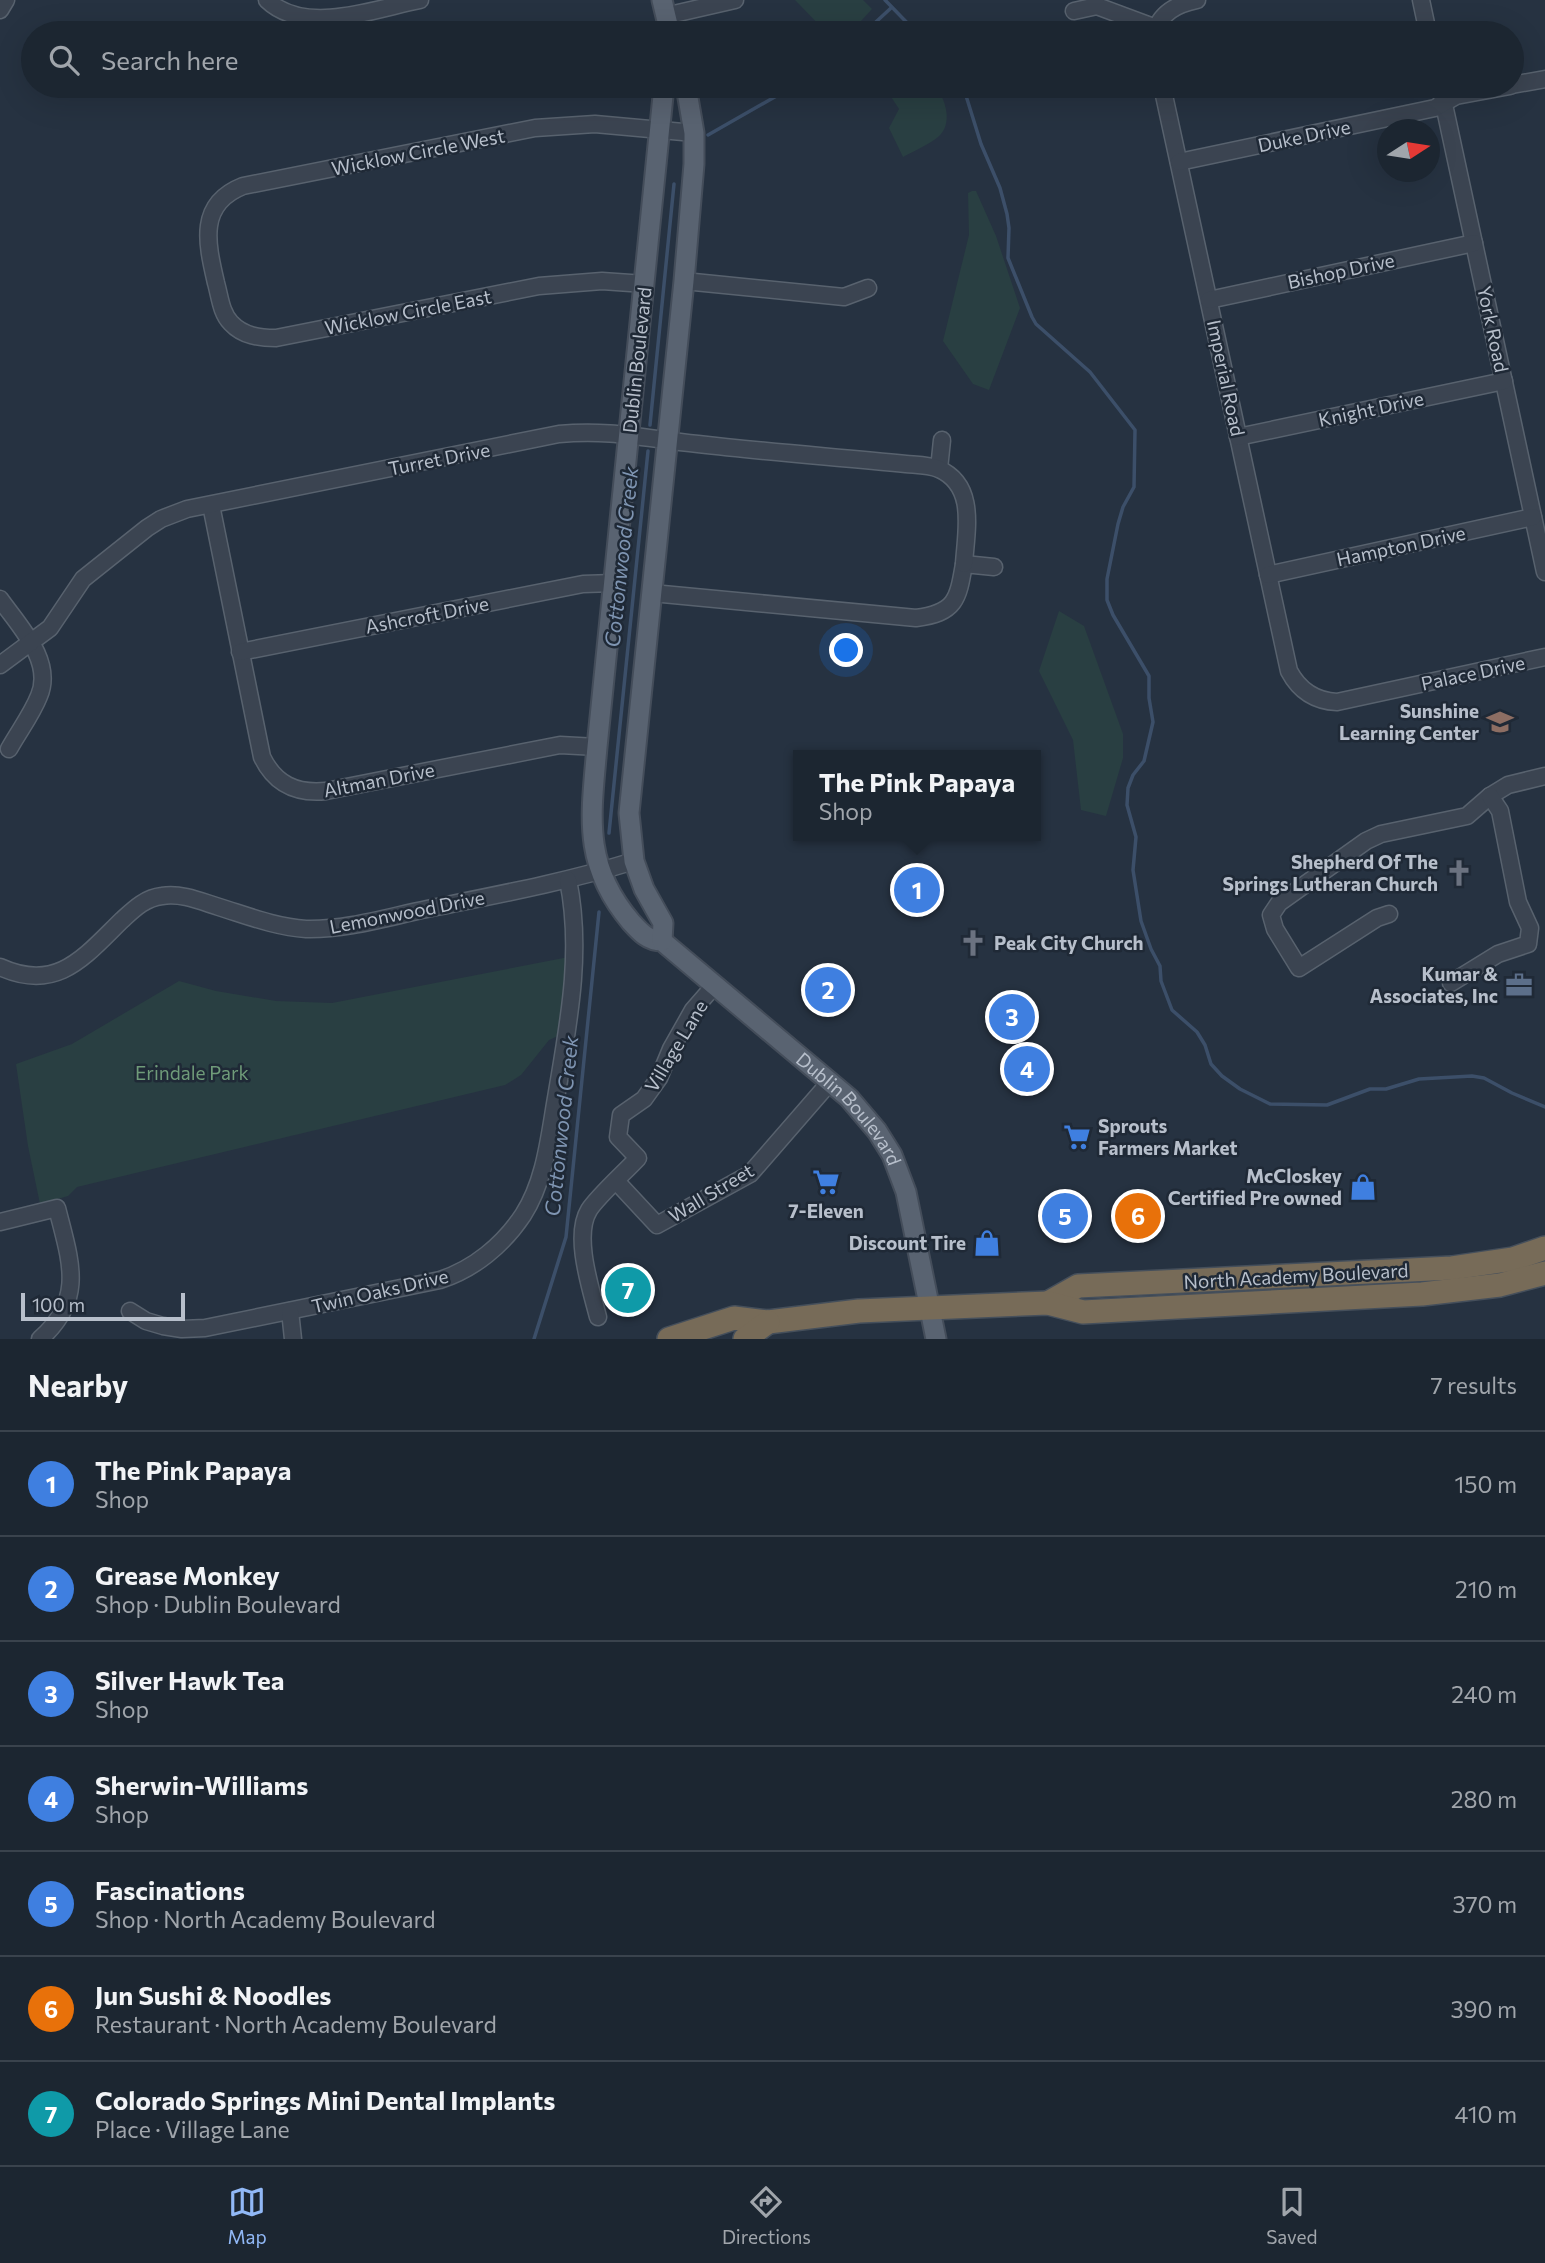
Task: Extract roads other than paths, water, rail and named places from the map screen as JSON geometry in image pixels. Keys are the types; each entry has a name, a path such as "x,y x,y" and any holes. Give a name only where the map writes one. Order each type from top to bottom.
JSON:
{"highway":[{"name":"North Academy Boulevard","path":"1048,1303 1079,1286 1452,1268 1513,1259 1545,1248"},
{"name":"North Academy Boulevard","path":"669,1339 734,1318 768,1322 859,1311 1048,1303 1083,1312 1422,1294 1500,1285 1545,1273"},
{"path":"746,1339 768,1322"}],"main road":[{"name":"Dublin Boulevard","path":"663,98 597,747 593,843 600,872 625,914 640,933 653,941 662,941 830,1082 860,1110 877,1131 892,1156 906,1192 936,1339"},
{"name":"Dublin Boulevard","path":"662,941 663,923 648,898 634,861 629,813 694,164 694,132 688,98"}],"street":[{"path":"0,9 6,0"},
{"path":"267,0 292,15 317,20 421,0"},
{"path":"673,21 735,0"},
{"path":"1163,21 1172,8 1197,0"},
{"path":"1421,0 1425,21"},
{"path":"1074,11 1097,6 1134,21"},
{"name":"Duke Drive","path":"1524,83 1545,79"},
{"name":"Imperial Road","path":"1165,98 1289,671"},
{"name":"York Road","path":"1443,98 1545,572"},
{"name":"Duke Drive","path":"1179,162 1435,108 1453,98"},
{"name":"Wicklow Circle West","path":"213,270 208,236 209,222 222,199 243,186 535,128 594,124 694,132"},
{"name":"Bishop Drive","path":"1209,300 1474,243"},
{"name":"Wicklow Circle East","path":"213,270 223,313 239,330 264,338 276,338 539,286 602,281 645,284"},
{"path":"684,281 844,297 868,288"},
{"name":"Knight Drive","path":"1238,437 1504,381"},
{"name":"Turret Drive","path":"0,665 50,628 83,579 147,528 174,514 211,505 559,434 595,431 939,469"},
{"path":"652,593 916,618 935,616 951,605 959,593 964,564 967,511 965,495 956,482 939,469 942,440"},
{"name":"Altman Drive","path":"211,505 262,757 269,772 279,780 303,791 326,791 561,745 597,747"},
{"name":"Hampton Drive","path":"1268,575 1533,517"},
{"path":"964,564 994,567"},
{"name":"Ashcroft Drive","path":"240,652 583,584 614,583"},
{"path":"0,599 31,644 43,667 43,687 9,749"},
{"name":"Palace Drive","path":"1289,671 1301,689 1325,701 1337,702 1545,657"},
{"path":"1389,914 1377,918 1299,968 1275,929 1271,915 1279,903 1366,841 1381,834 1467,816 1508,785 1545,776"},
{"path":"1451,983 1498,954 1528,944 1530,928 1518,902 1500,811 1490,796"},
{"name":"Lemonwood Drive","path":"0,967 16,974 32,976 50,975 67,969 81,961 134,908 159,896 187,897 274,925 309,929 341,926 568,880 634,861"},
{"name":"Twin Oaks Drive","path":"130,1311 146,1321 182,1329 229,1324 454,1275 498,1246 524,1214 542,1174 567,1032 575,925 568,880"},
{"name":"Village Lane","path":"598,1317 583,1254 584,1223 589,1210 638,1158 618,1138 621,1115 644,1099 659,1078 671,1049 693,1010 713,986"},
{"name":"Wall Street","path":"616,1181 657,1226 750,1174 830,1082"},
{"path":"0,1222 57,1208 71,1264 72,1280 65,1309 57,1322 40,1339"},
{"path":"290,1311 293,1339"}],"waterway":[{"name":"Cottonwood Creek","path":"885,0 905,21"},
{"name":"Cottonwood Creek","path":"877,21 891,8"},
{"name":"Cottonwood Creek","path":"708,135 773,98"},
{"name":"Cottonwood Creek","path":"967,98 981,144 1000,188 1009,228 1008,258 1032,317 1036,324 1090,372 1135,430 1134,487 1123,507 1118,524 1107,579 1107,600 1149,676 1153,722 1144,761 1133,775 1128,788 1127,805 1136,837 1133,870 1141,921 1160,966 1161,981 1172,1010 1197,1032 1205,1045 1211,1064 1222,1076 1240,1089 1270,1104 1327,1105 1370,1089 1386,1089 1419,1079 1472,1076 1484,1078 1545,1107"},
{"name":"Cottonwood Creek","path":"650,425 674,184"},
{"name":"Cottonwood Creek","path":"609,833 648,451"},
{"name":"Cottonwood Creek","path":"534,1339 566,1237 599,912"}],"place":[{"name":"Sunshine Learning Center","path":"1500,722"},
{"name":"Shepherd Of The Springs Lutheran Church","path":"1459,873"},
{"name":"The Pink Papaya","path":"917,890"},
{"name":"Peak City Church","path":"973,943"},
{"name":"Kumar & Associates, Inc","path":"1519,985"},
{"name":"Grease Monkey","path":"828,990"},
{"name":"Silver Hawk Tea","path":"1012,1017"},
{"name":"Sherwin-Williams","path":"1027,1069"},
{"name":"Sprouts Farmers Market","path":"1077,1137"},
{"name":"7-Eleven","path":"826,1182"},
{"name":"McCloskey Certified Pre owned","path":"1363,1187"},
{"name":"Fascinations","path":"1065,1216"},
{"name":"Jun Sushi & Noodles","path":"1138,1216"},
{"name":"Discount Tire","path":"987,1243"},
{"name":"Colorado Springs Mini Dental Implants","path":"628,1290"}],"park label":[{"name":"Erindale Park","path":"192,1073"}]}
